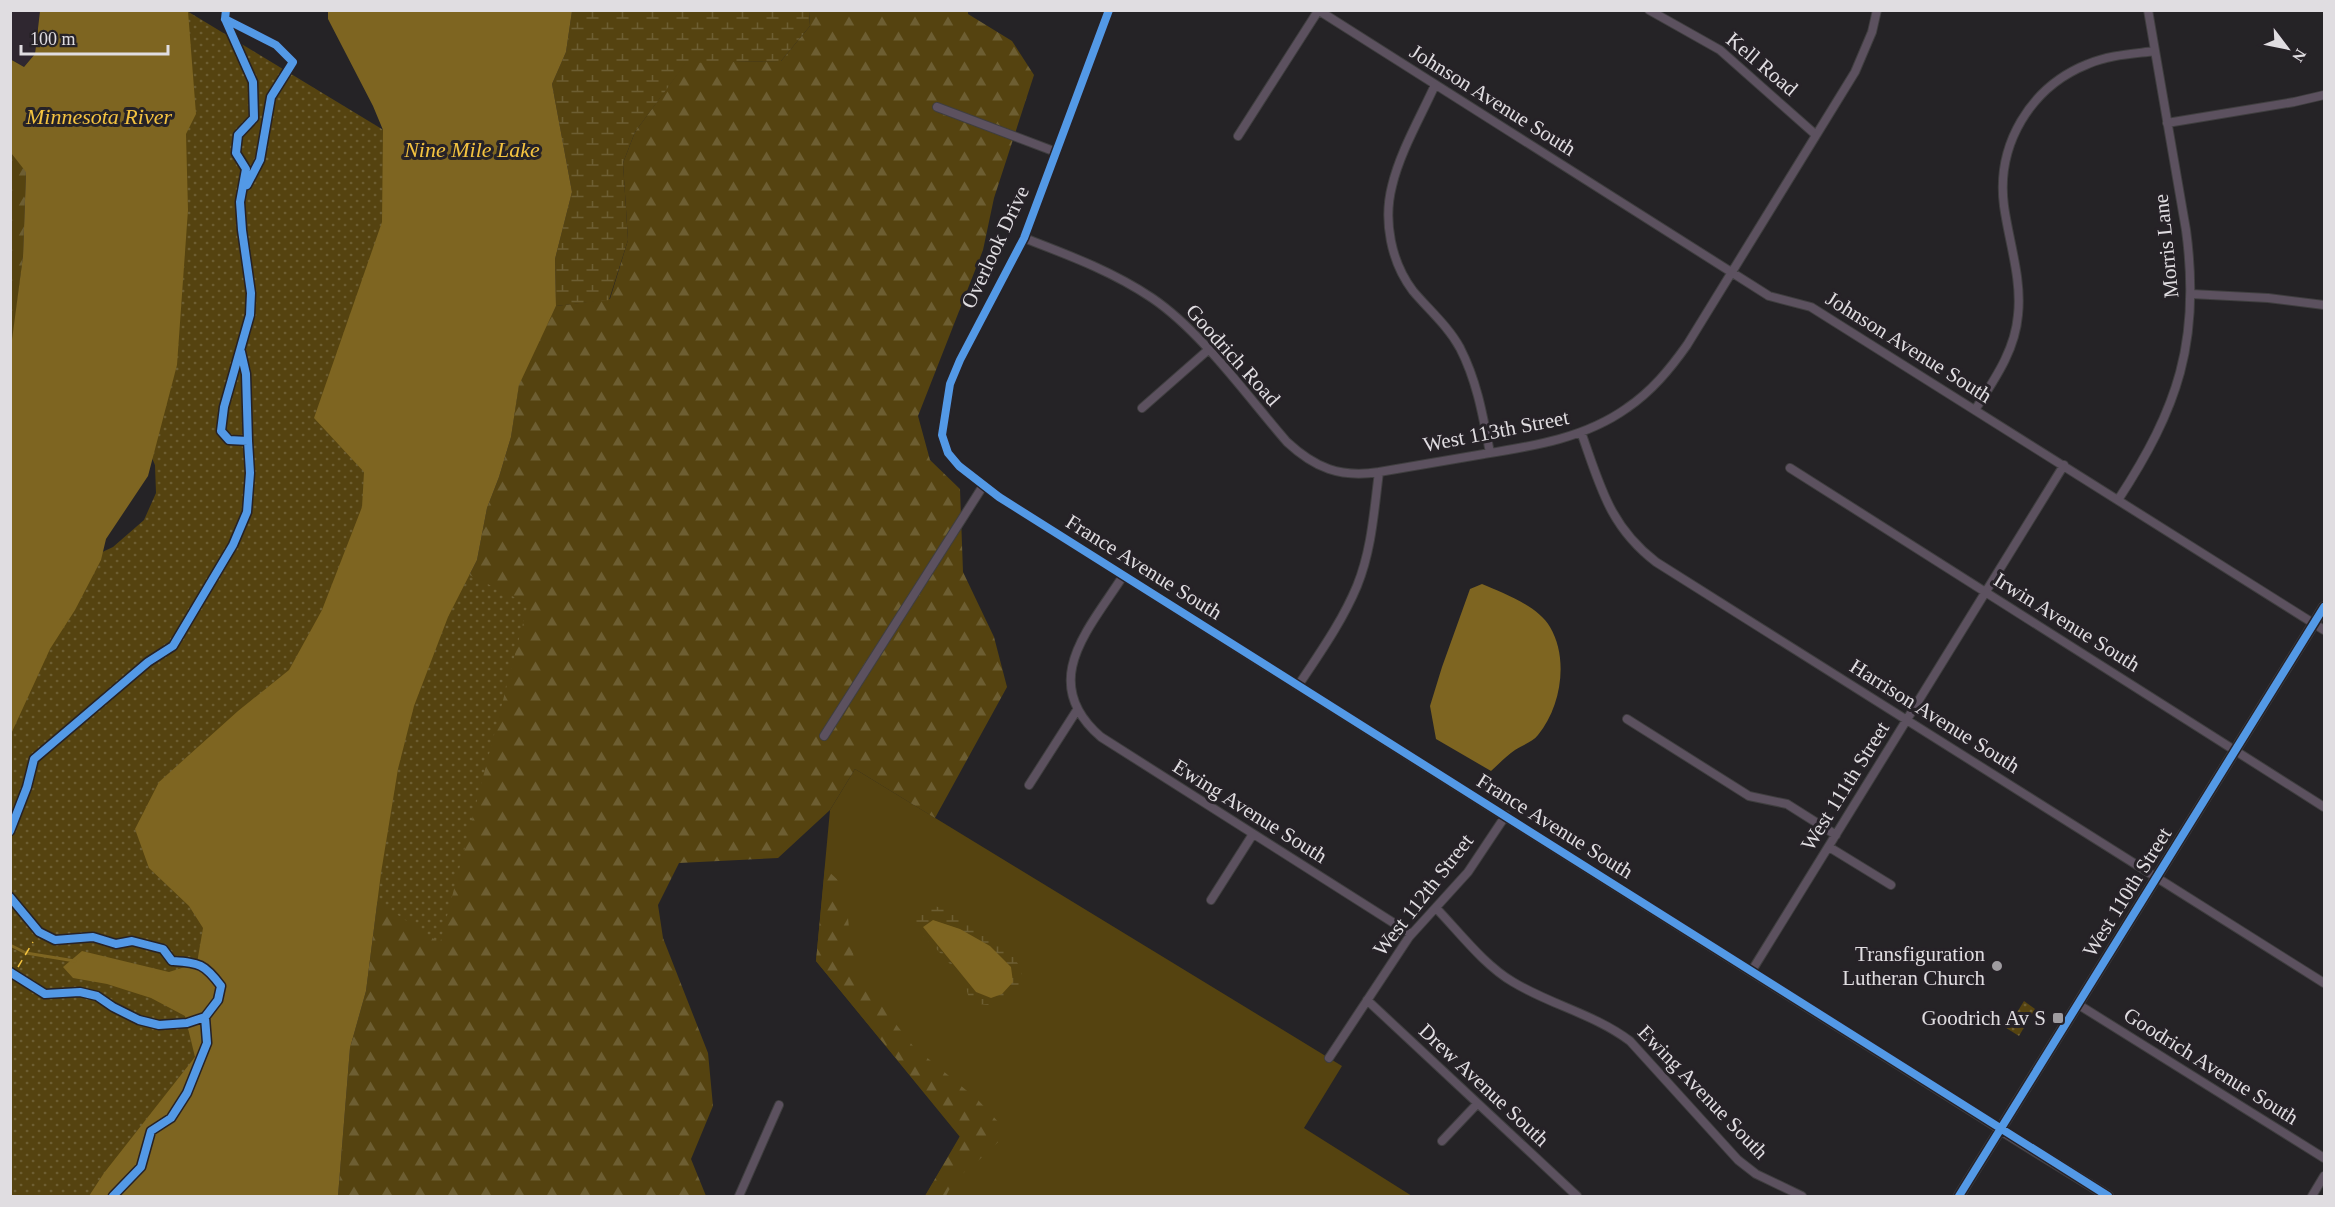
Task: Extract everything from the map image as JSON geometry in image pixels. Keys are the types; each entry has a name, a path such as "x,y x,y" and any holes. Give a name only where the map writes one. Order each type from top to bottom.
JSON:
{"street":[{"name":"Overlook Drive","path":"983,486 959,466 948,453 942,435 950,384 960,360 1024,238 1109,10"},
{"name":"Kell Road","path":"1649,10 1720,50 1816,135"},
{"name":"West 113th Street","path":"1379,472 1546,443 1581,432 1627,409 1657,383 1687,345 1816,135 1864,53 1877,10"},
{"name":"Morris Lane","path":"2118,500 2155,440 2170,406 2181,372 2188,338 2191,294 2191,266 2186,231 2148,10"},
{"path":"1238,136 1318,11"},
{"name":"Johnson Avenue South","path":"1318,11 1769,296 1811,307 2325,630"},
{"path":"1975,410 2006,359 2014,338 2018,316 2019,293 2004,205 2003,182 2005,161 2011,139 2021,119 2050,86 2068,73 2088,63 2110,57 2155,51"},
{"path":"1435,85 1392,186 1388,207 1388,230 1401,271 1412,290 1454,338 1470,368 1478,391 1490,453"},
{"path":"2167,123 2325,95"},
{"path":"937,107 1056,152"},
{"name":"Goodrich Road","path":"1024,238 1093,265 1154,299 1178,319 1208,350 1287,442 1302,456 1319,466 1338,472 1359,475 1379,472"},
{"path":"2191,294 2297,300 2325,305"},
{"path":"1142,408 1208,350"},
{"name":"Harrison Avenue South","path":"1581,432 1614,518 1639,549 2325,982"},
{"name":"West 111th Street","path":"1751,972 2064,465"},
{"name":"Irwin Avenue South","path":"1790,468 2325,807"},
{"path":"1298,686 1339,622 1357,584 1374,523 1379,472"},
{"path":"824,736 983,486"},
{"name":"France Avenue South","path":"983,486 2108,1197"},
{"path":"1029,785 1077,710 1070,676 1073,659 1080,642 1123,576"},
{"name":"West 110th Street","path":"1959,1197 2325,607"},
{"name":"Ewing Avenue South","path":"1077,710 1087,726 1101,737 1411,934"},
{"path":"1627,719 1749,796 1787,804 1836,835"},
{"name":"West 112th Street","path":"1329,1058 1411,934 1468,872 1506,815"},
{"path":"1211,900 1253,834"},
{"path":"1829,847 1891,885"},
{"name":"Ewing Avenue South","path":"1436,908 1490,964 1514,983 1593,1017 1630,1041 1738,1160 1756,1174 1802,1197"},
{"name":"Drew Avenue South","path":"1367,1000 1577,1197"},
{"name":"Goodrich Avenue South","path":"2079,1005 2325,1158"},
{"path":"1442,1141 1477,1104"},
{"path":"740,1197 779,1105"},
{"path":"2312,1197 2325,1176"}],"shaded area":[{"path":"10,11 40,11 35,54 24,67 11,59"}],"green space":[{"path":"187,11 537,223 437,559 528,604 440,943 271,831 223,1196 11,1196 10,670 77,564 113,547 144,520 156,493 155,465 137,424"},
{"path":"572,11 809,11 810,26 781,61 686,63 635,132 623,163 628,240 609,300 556,306 555,259 572,192 552,84 566,52"},
{"path":"809,11 968,11 968,14 1012,41 1034,75 994,198 983,250 918,416 930,460 960,489 963,572 994,637 1007,687 935,818 855,769 830,810 778,858 679,863 658,905 663,938 708,1053 713,1106 691,1159 706,1196 338,1196 350,1048 366,991 381,873 448,617 477,560 487,508 511,437 520,377 556,306 610,299 628,240 623,163 635,132 686,62 781,61 810,26"},
{"path":"11,153 26,171 23,256 11,355"},
{"path":"855,769 1342,1066 1304,1128 1412,1196 925,1196 960,1137 816,961 830,810"},
{"path":"825,868 841,883 851,947 858,970 877,1000 913,1046 978,1100 1002,1126 1002,1137 957,1179 946,1196 925,1196 960,1136 816,961"},
{"path":"928,905 941,908 977,925 1009,952 1019,966 1022,981 1013,996 1004,1002 984,1005 973,1001 968,996 965,984 954,969 916,929 916,918","holes":["960,929 976,992 934,942"]},
{"path":"2024,1001 2035,1009 2019,1036 2003,1026 2009,1017 2013,1019"}],"water":[{"name":"Minnesota River","path":"40,11 188,11 196,114 186,134 188,210 177,365 148,476 106,539 101,560 75,610 50,649 11,734 10,355 23,256 26,172 11,153 10,59 24,67 35,54"},
{"name":"Nine Mile Lake","path":"328,11 572,11 566,52 552,84 572,192 555,259 556,306 519,385 511,437 487,508 477,560 448,617 414,706 398,769 381,873 366,991 350,1048 338,1196 89,1196 104,1173 195,1057 185,1016 151,998 107,984 73,978 63,967 82,951 169,972 197,963 203,928 189,906 149,868 135,829 159,782 238,711 289,670 322,610 362,507 364,472 314,418 382,222 383,130 328,19"},
{"path":"1482,584 1519,601 1544,619 1556,640 1561,668 1557,697 1546,724 1536,737 1512,752 1491,771 1436,739 1430,706 1470,589"},
{"path":"933,920 960,929 990,946 1011,967 1013,982 1002,994 991,998 976,992 923,927"}],"waterway":[{"path":"10,945 26,953 75,961"}],"ferry route":[{"path":"18,967 33,942"}],"cycle path":[{"path":"10,831 27,787 34,759 148,662 173,646 233,545 247,512 250,473 248,441 229,440 221,431 224,407 250,315 251,293 240,202 246,169 236,153 238,135 254,118 253,82 225,19 226,10"},
{"path":"1109,10 1024,238 960,360 950,384 942,435 948,453 959,466 999,497 2108,1196"},
{"path":"225,19 276,45 293,62 271,97 260,160 247,185"},
{"path":"241,352 246,374 248,441"},
{"path":"1959,1196 2324,607"},
{"path":"10,897 39,932 55,940 93,937 116,944 132,941 163,949 172,961 195,964 205,969 221,986 218,1000 205,1017 187,1023 159,1025 139,1020 97,996 80,992 45,994 10,972"},
{"path":"113,1196 141,1167 151,1131 171,1118 187,1093 207,1043 205,1017"}],"place":[{"name":"Transfiguration Lutheran Church","path":"1997,966"},
{"name":"Goodrich Av S","path":"2058,1018"}]}
